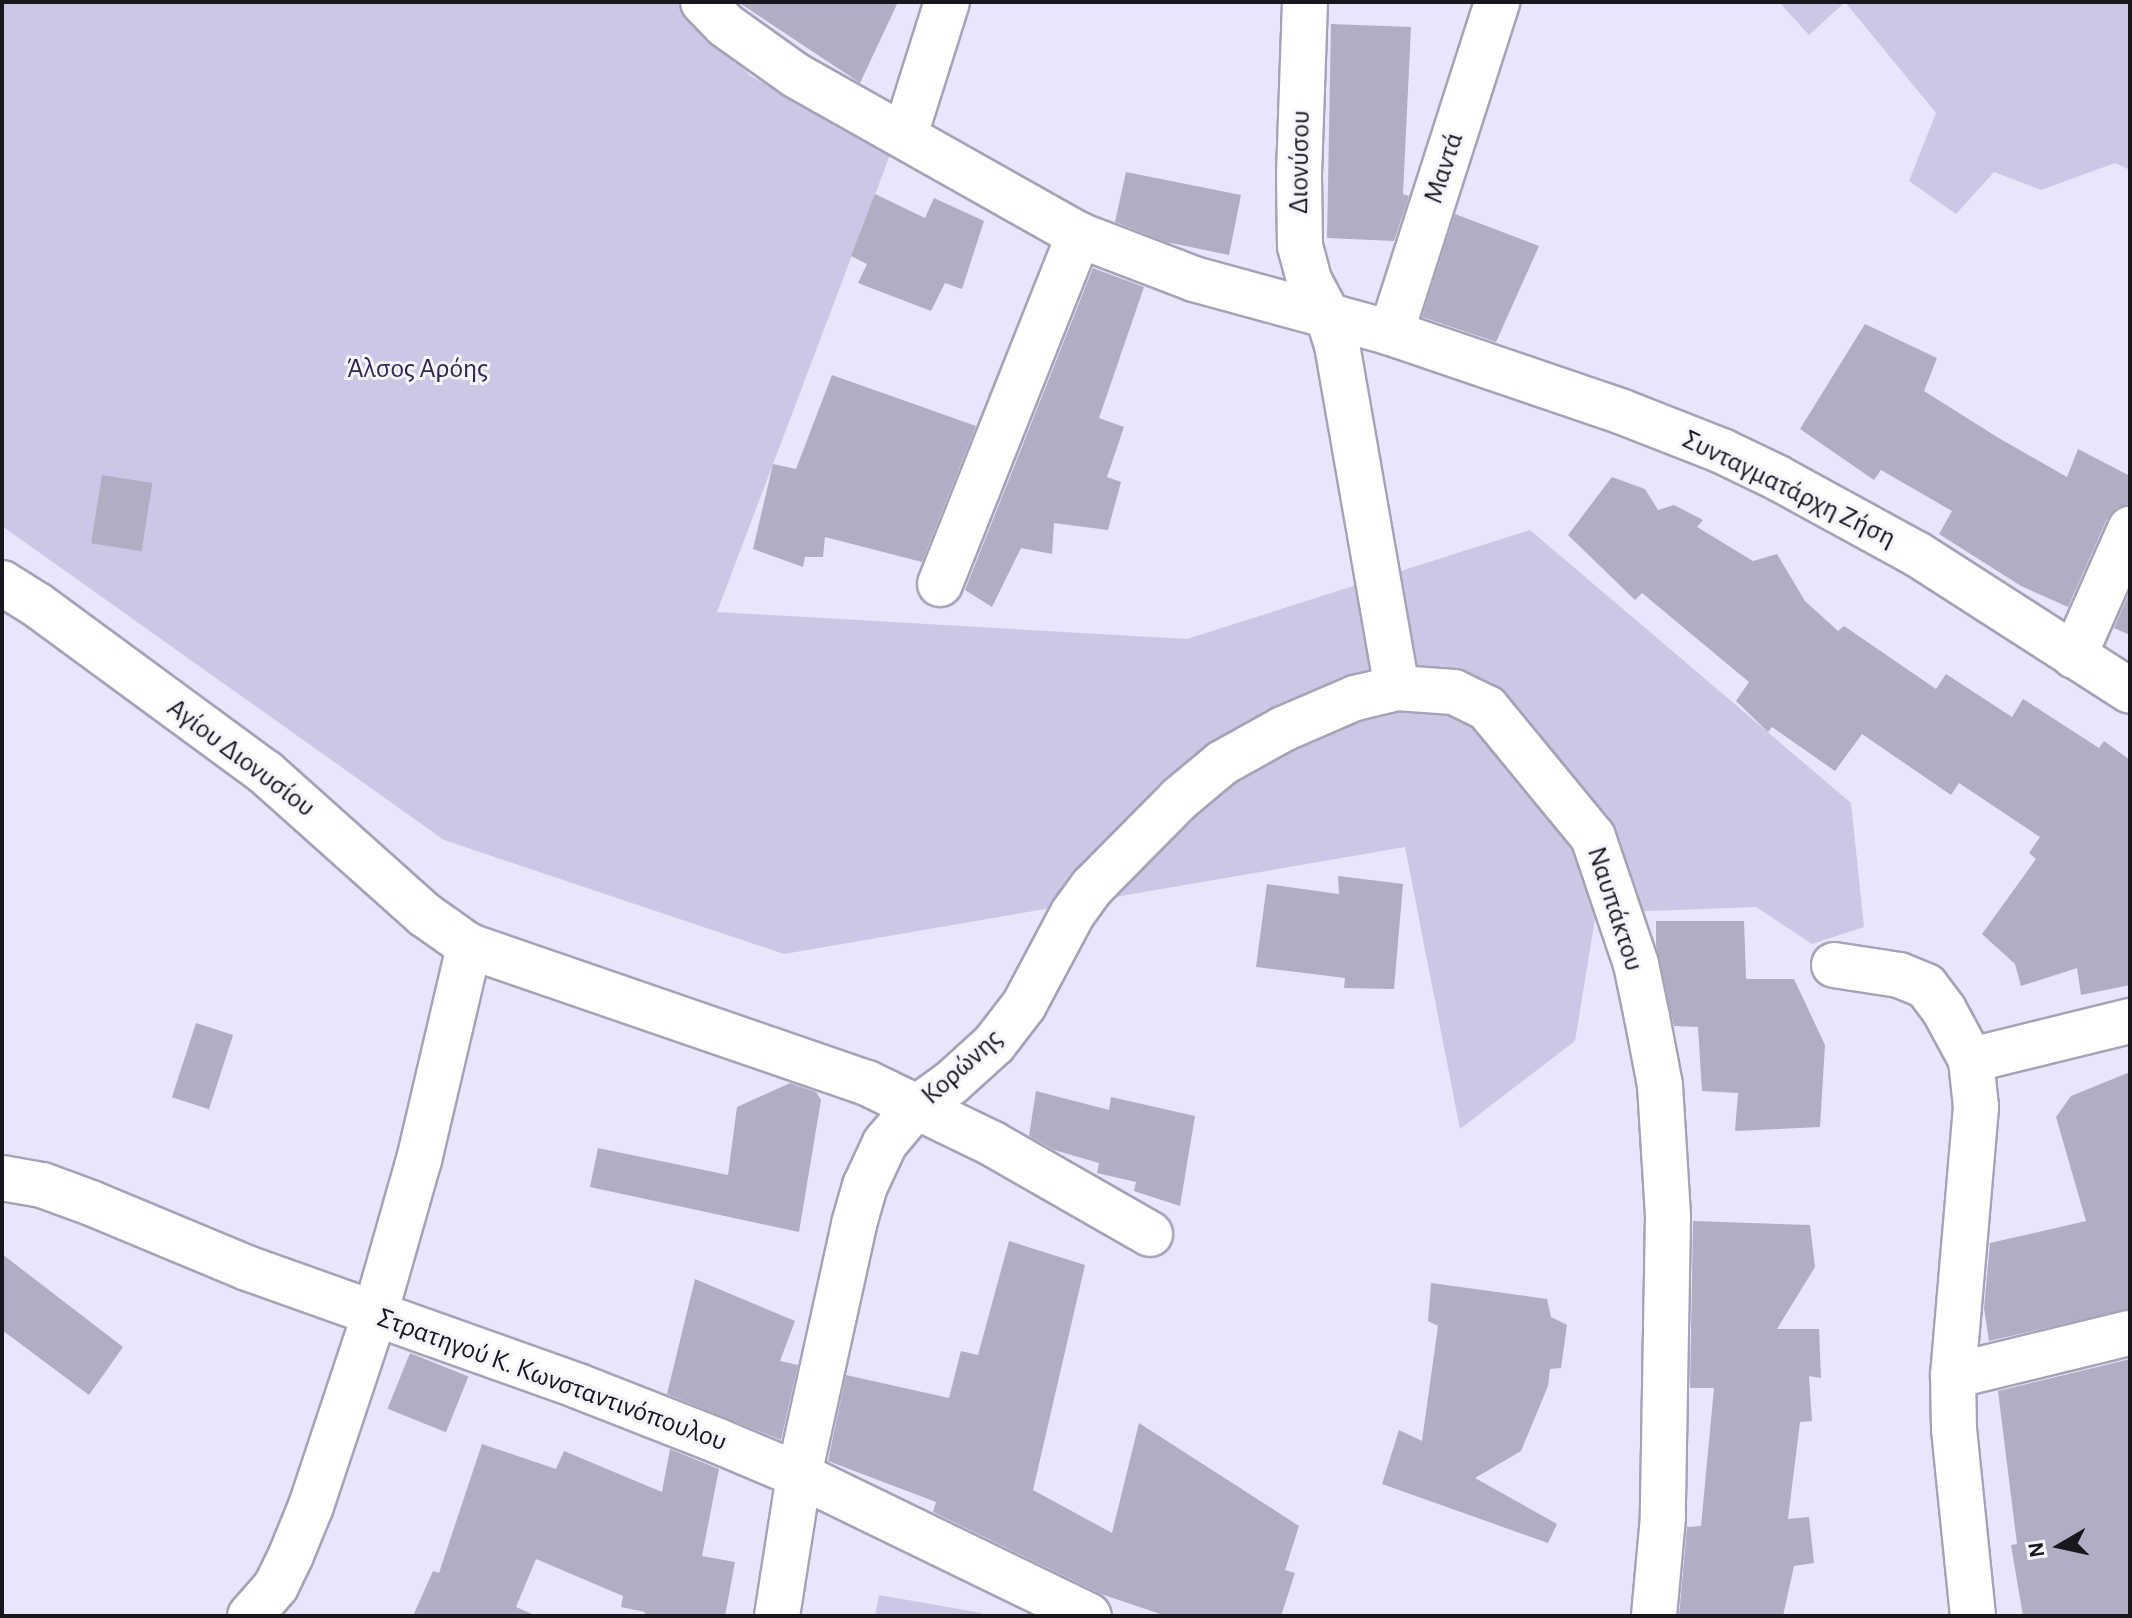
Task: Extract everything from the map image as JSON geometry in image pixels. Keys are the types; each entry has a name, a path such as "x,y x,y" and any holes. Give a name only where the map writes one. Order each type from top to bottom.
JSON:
{"street":[{"name":"Συνταγματάρχη Ζήση","path":"703,2 767,58 1079,235 1194,279 1391,333 1620,411 1778,478 1917,554 2130,691"},
{"path":"905,135 947,2"},
{"name":"Διονύσου","path":"1305,2 1299,234 1305,268 1328,316"},
{"name":"Μαντά","path":"1391,333 1497,2"},
{"path":"940,584 1079,235"},
{"path":"1328,316 1343,374 1372,530 1397,688"},
{"path":"2074,656 2130,529"},
{"name":"Αγίου Διονυσίου","path":"2,583 36,604 265,772 425,915 469,946 806,1059 920,1106 1150,1234"},
{"name":"Ναυπάκτου","path":"1397,688 1454,692 1487,708 1593,837 1636,964 1661,1100 1668,1216 1663,1517 1654,1616"},
{"name":"Κορώνης","path":"777,1616 799,1475 865,1186 876,1156 894,1129 994,1044 1024,1005 1066,925 1092,887 1179,799 1222,763 1283,729 1355,698 1397,688"},
{"path":"250,1616 276,1586 291,1555 311,1506 375,1314 419,1160 469,946"},
{"path":"1834,965 1899,975 1926,986 1944,1010 1971,1060 1976,1107 1953,1376 1954,1429 1973,1616"},
{"path":"1971,1060 2130,1021"},
{"name":"Στρατηγού Κ. Κωνσταντινόπουλου","path":"2,1178 42,1185 91,1203 247,1268 578,1386 799,1475 1089,1616"},
{"path":"1953,1376 2130,1333"}],"green space":[{"name":"Άλσος Αρόης","path":"2,2 676,2 694,25 751,76 890,155 717,612 1187,639 1530,530 1851,803 1864,927 1812,944 1756,907 1596,913 1575,1041 1460,1129 1405,847 784,954 444,840 2,526"},
{"path":"1779,2 1845,2 1809,35"},
{"path":"1845,2 2130,2 2130,170 2115,163 2041,190 1994,172 1956,214 1909,181 1936,113"},
{"path":"879,1595 982,1613 981,1616 875,1616"}],"building":[{"path":"738,2 898,2 860,83"},
{"path":"1331,24 1411,27 1403,194 1409,196 1394,241 1327,238"},
{"path":"1126,172 1241,195 1229,255 1166,242 1115,222"},
{"path":"875,194 925,218 934,198 984,221 962,289 945,283 931,311 858,283 867,264 851,256"},
{"path":"1455,214 1539,246 1496,342 1422,317"},
{"path":"1093,268 1144,287 1099,418 1124,427 1107,477 1121,482 1108,530 1054,523 1052,554 1021,548 992,607 965,590"},
{"path":"1865,324 1937,358 1924,391 1997,437 2067,477 2078,449 2130,476 2130,504 2116,508 2107,519 2068,607 2021,586 1939,534 1952,511 1881,470 1874,480 1800,429"},
{"path":"832,375 976,426 922,562 825,537 823,557 805,557 803,567 753,549 773,464 796,469"},
{"path":"102,475 152,483 142,551 91,543"},
{"path":"1612,477 1645,489 1658,510 1674,505 1703,520 1697,527 1753,561 1777,554 1805,601 1838,631 1844,626 1936,689 1946,674 2012,717 2023,699 2099,748 2104,741 2130,760 2130,985 2081,995 2077,968 2021,986 2015,964 1982,934 2036,859 2029,853 2040,837 1959,783 1951,795 1862,734 1835,771 1772,727 1768,732 1736,701 1749,682 1642,593 1635,600 1568,535"},
{"path":"2130,591 2130,635 2114,628"},
{"path":"1338,876 1403,884 1394,989 1344,988 1345,978 1256,967 1267,884 1339,894"},
{"path":"1656,921 1744,921 1746,979 1794,979 1825,1045 1820,1127 1735,1131 1738,1093 1702,1091 1698,1027 1674,1026 1656,945"},
{"path":"196,1023 233,1035 209,1109 172,1097"},
{"path":"2130,1072 2130,1309 1989,1341 1984,1308 1990,1243 2086,1221 2056,1117 2071,1096"},
{"path":"790,1083 816,1092 821,1100 799,1232 590,1187 598,1148 728,1175 737,1107"},
{"path":"1036,1091 1109,1110 1111,1097 1195,1116 1180,1206 1134,1191 1136,1182 1097,1173 1099,1163 1054,1150 1029,1136"},
{"path":"1693,1221 1810,1225 1815,1267 1777,1329 1819,1329 1821,1378 1809,1376 1812,1421 1800,1422 1788,1519 1809,1517 1814,1563 1794,1566 1783,1616 1679,1616 1687,1527 1701,1526 1714,1388 1690,1388"},
{"path":"1009,1241 1085,1265 1033,1490 1112,1533 1139,1423 1299,1526 1285,1570 1295,1573 1281,1616 1166,1616 1101,1594 933,1512 936,1502 828,1461 846,1375 949,1398 961,1351 978,1355"},
{"path":"2,1254 123,1347 89,1395 2,1330"},
{"path":"695,1279 795,1321 780,1361 798,1365 781,1440 667,1394"},
{"path":"1431,1283 1547,1299 1551,1317 1567,1325 1561,1368 1550,1369 1548,1386 1521,1451 1475,1478 1557,1524 1548,1543 1382,1484 1399,1430 1422,1441 1438,1326 1428,1321"},
{"path":"410,1353 468,1377 446,1432 388,1409"},
{"path":"2130,1359 2130,1616 2023,1616 2011,1545 2017,1544 1998,1391"},
{"path":"482,1444 556,1469 564,1451 662,1492 670,1449 719,1469 702,1556 735,1562 725,1616 644,1616 645,1612 621,1607 623,1596 536,1559 516,1607 537,1616 413,1616 433,1571 439,1573"}]}
